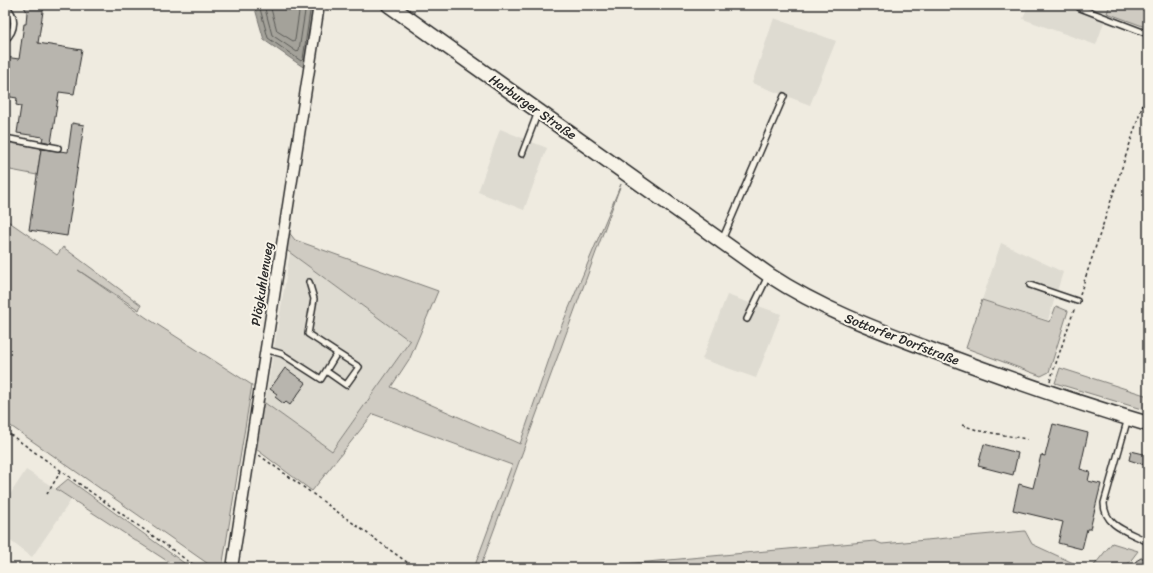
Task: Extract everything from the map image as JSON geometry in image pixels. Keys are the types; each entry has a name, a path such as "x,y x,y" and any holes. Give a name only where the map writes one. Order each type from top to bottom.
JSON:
{"street":[{"name":"Plögkuhlenweg","path":"232,568 319,5"},
{"name":"Harburger Straße","path":"389,5 678,210"},
{"name":"Sottorfer Dorfstraße","path":"678,210 769,275 808,299 841,315 1046,393 1148,424"}],"lane":[{"path":"5,6 12,14 14,21 10,34 5,40"},
{"path":"1080,8 1148,34"},
{"path":"721,241 784,96"},
{"path":"522,154 539,111"},
{"path":"5,138 58,148"},
{"path":"747,319 769,275"},
{"path":"309,282 314,299 308,334 359,367 346,385 326,372"},
{"path":"1030,284 1077,301"},
{"path":"265,349 282,354 321,379 337,352"},
{"path":"1128,418 1104,503 1104,512 1109,520 1120,528 1148,542"}],"path":[{"path":"1046,393 1148,90"},
{"path":"962,425 980,431 1027,439"},
{"path":"5,431 198,568"},
{"path":"250,448 415,568"},
{"path":"47,494 61,471"}],"shaded area":[{"path":"1028,5 1110,5 1096,45 1023,19"},
{"path":"1110,5 1148,5 1148,28 1107,13"},
{"path":"774,18 836,41 810,105 752,83"},
{"path":"500,129 547,148 524,210 478,192"},
{"path":"5,142 41,148 37,175 5,169"},
{"path":"621,184 480,568 474,568 512,465 373,414 312,491 256,449 261,403 265,403 332,451 410,341 285,249 288,231 295,240 438,291 410,358 391,387 520,444 556,339"},
{"path":"5,219 57,255 63,247 141,305 139,310 78,270 147,318 252,385 222,568 214,568 5,422"},
{"path":"1001,243 1063,272 1048,320 982,300"},
{"path":"290,253 410,341 332,451 265,403"},
{"path":"727,295 781,314 756,378 702,359"},
{"path":"982,300 1050,322 1056,306 1068,311 1049,372 1041,376 966,348"},
{"path":"1060,368 1148,396 1148,411 1055,383"},
{"path":"26,470 72,499 32,557 5,537 5,502"},
{"path":"68,479 191,568 178,568 56,489"},
{"path":"1025,531 1032,544 1084,568 582,568 875,541 882,544"},
{"path":"1112,543 1138,551 1125,568 1092,568"}],"water":[{"path":"254,5 315,5 306,69 264,40"}],"building":[{"path":"23,5 44,5 38,43 82,50 74,94 59,92 51,143 42,141 43,137 17,133 21,106 16,105 17,98 5,96 5,57 19,59 27,12"},
{"path":"72,123 84,125 67,236 29,230 41,149 68,152"},
{"path":"285,368 306,383 290,405 286,402 284,404 275,397 277,394 270,389"},
{"path":"1053,424 1088,433 1080,469 1090,472 1088,481 1101,484 1090,529 1087,529 1082,549 1058,543 1063,522 1013,510 1019,484 1033,488 1041,455 1045,456"},
{"path":"984,444 1018,453 1013,475 978,466"},
{"path":"1131,451 1148,455 1148,466 1129,460"},
{"path":"1141,558 1148,558 1148,568 1133,568 1136,561"}]}
